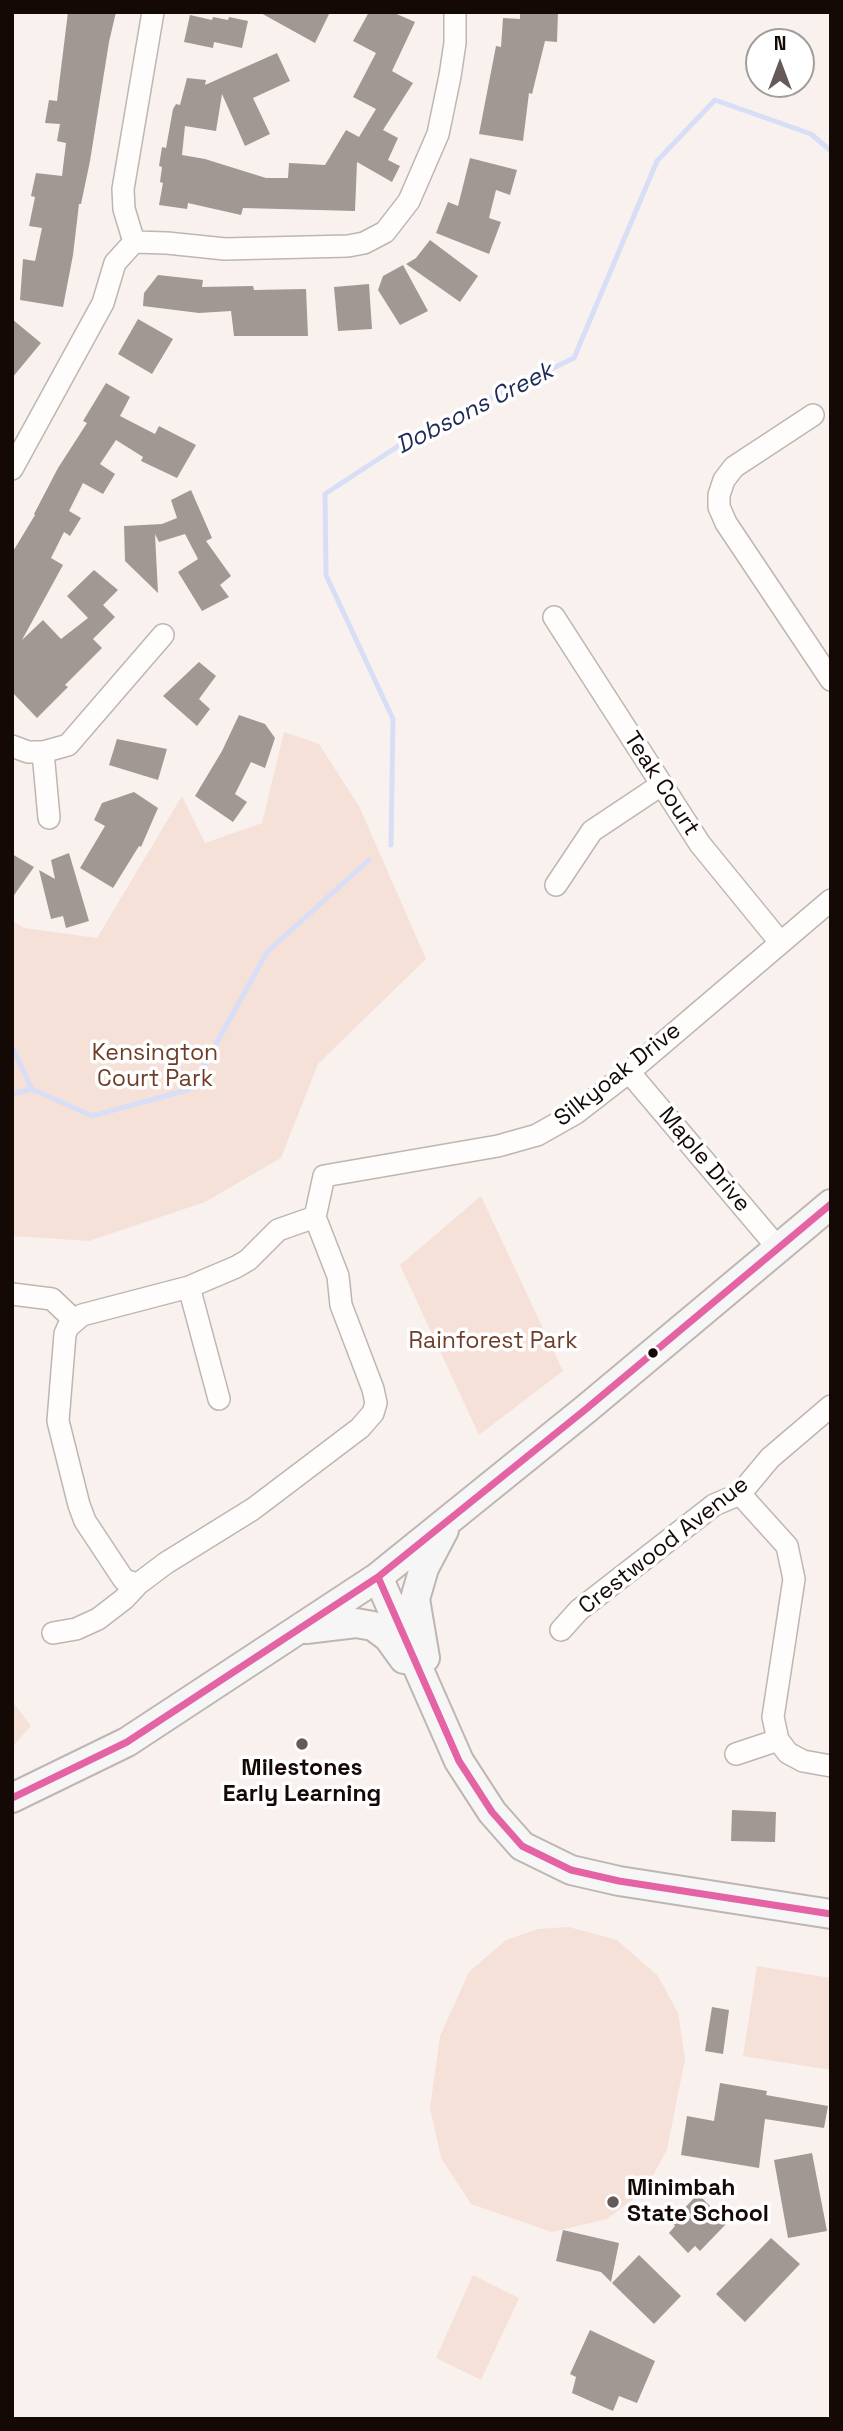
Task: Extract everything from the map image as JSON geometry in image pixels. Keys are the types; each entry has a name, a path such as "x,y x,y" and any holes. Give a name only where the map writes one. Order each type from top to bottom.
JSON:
{"main road":[{"path":"12,1798 127,1742 378,1577 831,1204"},
{"path":"432,1698 415,1599 424,1569 449,1521"},
{"path":"378,1577 464,1770 492,1812 522,1846 571,1870 620,1881 831,1913"},
{"path":"297,1630 356,1623 373,1626 388,1637 432,1698"}],"street":[{"path":"134,242 124,209 123,189 153,12"},
{"path":"12,469 21,433 103,303 115,262 134,242 225,249 348,246 364,243 385,232 409,201 438,134 455,43 455,12"},
{"path":"813,415 734,467 724,480 719,495 719,507 726,523 822,648 831,680"},
{"name":"Teak Court","path":"554,617 700,844 780,942"},
{"path":"12,746 28,752 43,752 68,745 163,635"},
{"path":"43,752 49,818"},
{"path":"556,885 592,831 661,785"},
{"name":"Silkyoak Drive","path":"314,1217 324,1176 498,1146 537,1135 576,1113 629,1072 831,900"},
{"name":"Maple Drive","path":"629,1072 778,1248"},
{"path":"53,1633 76,1629 98,1619 166,1563 253,1509 360,1428 373,1413 376,1403 373,1389 341,1305 338,1276 314,1217 278,1230 248,1260 189,1287 82,1315 74,1320 65,1334 58,1411 79,1505 86,1521 124,1580 138,1584"},
{"path":"189,1287 219,1399"},
{"path":"12,1294 52,1299 74,1320"},
{"name":"Crestwood Avenue","path":"561,1630 579,1610 714,1504 740,1494 770,1458 831,1406"},
{"path":"740,1494 787,1546 794,1579 773,1717 778,1740 788,1753 803,1761 831,1766"},
{"path":"736,1754 778,1740"}],"green space":[{"name":"Kensington Court Park","path":"284,732 319,744 359,806 426,959 318,1064 281,1158 205,1202 89,1241 12,1236 12,921 25,928 97,938 182,796 205,843 262,823"},
{"name":"Rainforest Park","path":"481,1196 563,1371 479,1435 400,1265"},
{"path":"12,1701 31,1726 12,1747"},
{"path":"569,1927 617,1940 658,1976 678,2013 685,2059 667,2150 645,2190 607,2219 552,2232 471,2204 441,2158 430,2108 440,2036 469,1972 506,1940 538,1929"},
{"path":"757,1966 831,1978 831,2070 743,2056"},
{"path":"473,2275 519,2298 481,2380 436,2358"}],"building":[{"path":"68,12 116,12 90,161 79,204 63,307 20,300 23,259 35,261 42,228 29,226 35,197 31,196 36,173 62,176 66,143 57,141 60,124 45,123 49,100 57,101"},
{"path":"259,12 330,12 315,43"},
{"path":"369,12 392,12 415,22 392,71 413,83 383,130 398,138 388,160 400,166 392,182 357,162 355,211 243,208 241,215 188,203 187,209 159,205 163,183 160,182 162,167 159,166 162,147 166,148 173,109 176,104 180,105 187,78 206,80 205,85 277,53 290,81 253,98 270,134 245,146 222,94 216,131 185,126 182,155 205,159 266,178 288,178 289,163 325,165 346,130 359,137 376,109 353,97 376,53 353,41"},
{"path":"520,12 558,12 557,42 545,41 532,94 529,93 523,141 479,134 496,46 501,47 503,18 520,19"},
{"path":"190,15 212,20 213,17 228,20 229,17 248,21 242,48 214,42 213,48 184,42"},
{"path":"470,158 517,170 510,195 496,190 489,218 501,222 489,254 436,233 448,202 458,206"},
{"path":"430,240 478,276 460,302 406,264 416,258"},
{"path":"403,265 428,311 400,325 378,290 383,276"},
{"path":"158,275 203,280 202,287 306,289 308,336 234,336 231,311 199,313 143,306 144,293"},
{"path":"369,284 372,329 338,331 334,287"},
{"path":"12,319 41,343 12,378"},
{"path":"138,319 173,339 152,374 118,354"},
{"path":"106,383 130,397 120,416 155,434 159,426 196,445 177,478 141,461 143,457 116,440 100,464 115,474 103,494 83,483 69,511 81,518 70,536 64,532 51,558 63,565 22,640 43,620 61,639 88,618 67,596 94,570 118,590 103,605 115,617 93,639 102,648 37,718 12,692 12,553 35,515 58,468 87,423 83,421"},
{"path":"191,490 212,538 206,541 231,576 220,585 229,597 202,611 178,572 198,559 185,534 159,542 155,534 158,593 125,561 124,526 162,524 177,518 171,500"},
{"path":"199,662 216,676 199,699 210,709 197,726 163,696"},
{"path":"239,715 265,724 275,738 265,768 251,762 235,794 247,802 233,822 195,796 222,751"},
{"path":"117,739 167,749 158,780 109,765"},
{"path":"134,792 158,808 141,847 139,846 113,888 80,868 105,826 94,820 102,803"},
{"path":"69,853 89,921 66,928 63,916 51,919 39,870 55,879 51,860"},
{"path":"12,854 34,867 12,898"},
{"path":"732,1810 776,1812 775,1842 731,1841"},
{"path":"712,2007 729,2010 723,2054 705,2051"},
{"path":"720,2083 767,2091 766,2095 828,2106 824,2128 765,2119 759,2168 681,2155 687,2116 714,2121"},
{"path":"812,2153 827,2231 788,2238 774,2160"},
{"path":"698,2194 727,2223 700,2251 695,2246 688,2253 669,2233 675,2226 671,2222"},
{"path":"563,2230 619,2243 611,2282 601,2272 556,2261"},
{"path":"771,2238 800,2264 745,2322 716,2294"},
{"path":"639,2255 681,2296 654,2324 612,2283"},
{"path":"590,2330 655,2361 637,2403 619,2396 613,2411 572,2393 576,2377 570,2374"}],"waterway":[{"name":"Dobsons Creek","path":"391,845 393,719 326,575 325,494 415,435 574,358 657,161 715,100 811,134 831,151"},
{"name":"Dobsons Creek","path":"12,1094 32,1089 92,1116 191,1089 267,952 369,860"},
{"path":"12,1047 32,1089"}],"transit line":[{"path":"12,1798 127,1742 378,1577 586,1409 831,1204"},
{"path":"378,1577 459,1761 492,1812 522,1846 571,1870 619,1881 831,1914"}],"place":[{"name":"Milestones Early Learning","path":"302,1744"},
{"name":"Minimbah State School","path":"613,2202"}]}
